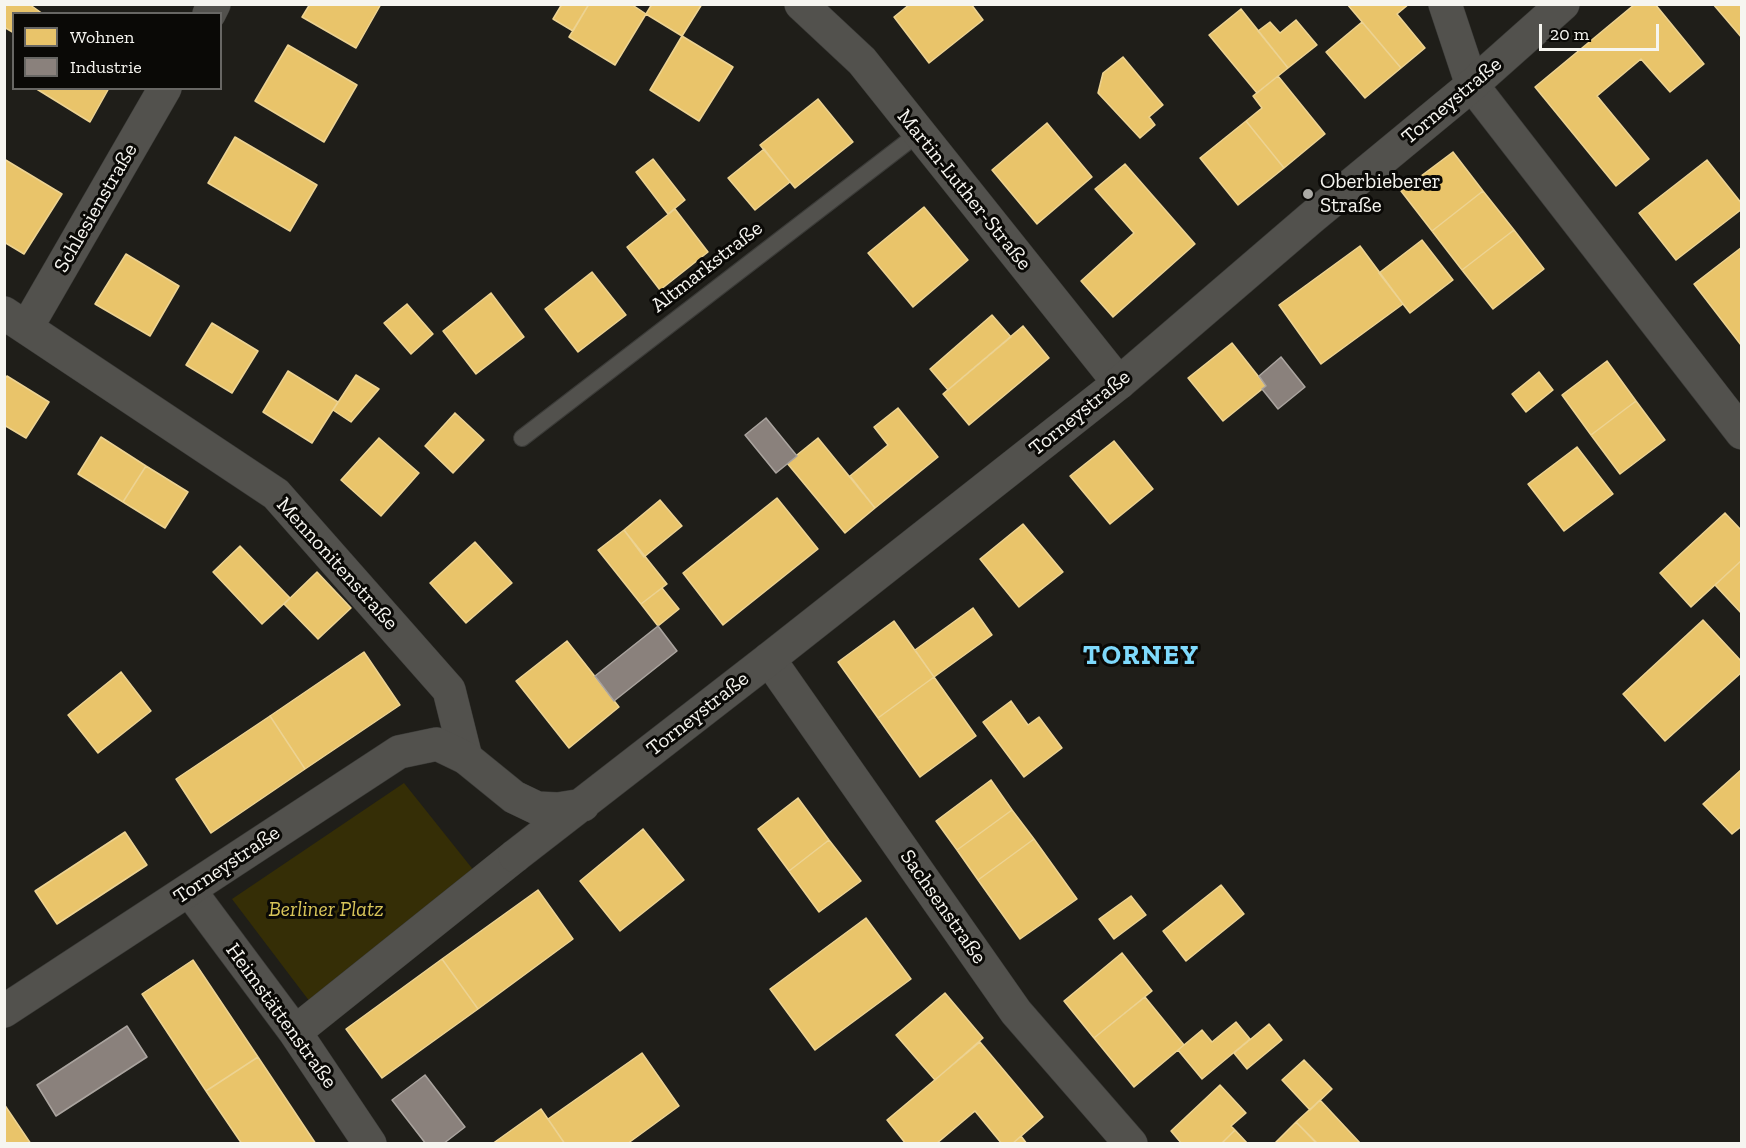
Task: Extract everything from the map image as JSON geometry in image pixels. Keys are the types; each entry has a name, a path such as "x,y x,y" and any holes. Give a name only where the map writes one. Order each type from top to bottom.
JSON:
{"street":[{"name":"Martin-Luther-Straße","path":"801,4 862,61 1119,383"},
{"path":"1445,4 1472,85 1742,433"},
{"name":"Torneystraße","path":"295,1032 515,856 1119,383 1303,225 1472,85 1563,4"},
{"name":"Schlesienstraße","path":"16,320 164,90"},
{"name":"Mennonitenstraße","path":"16,320 276,494 449,690 466,758"},
{"name":"Sachsenstraße","path":"769,659 1016,1012 1131,1143"},
{"name":"Torneystraße","path":"4,1011 399,752 437,744 466,758 514,797 537,808 558,809 583,805"},
{"name":"Heimstättenstraße","path":"190,891 295,1032 370,1143"}],"lane":[{"name":"Altmarkstraße","path":"522,438 919,133"}],"green space":[{"name":"Berliner Platz","path":"404,783 475,872 310,1002 232,899"}],"building: Wohnen":[{"path":"4,4 29,4 40,12 12,12 12,32 4,27"},
{"path":"310,4 381,4 356,48 302,17"},
{"path":"562,4 589,4 573,31 553,19"},
{"path":"589,4 631,4 646,14 615,65 569,37"},
{"path":"652,4 702,4 682,36 646,14"},
{"path":"910,4 971,4 983,20 929,63 894,17"},
{"path":"1347,4 1409,4 1397,14 1425,48 1401,68"},
{"path":"1635,4 1655,4 1704,64 1670,92 1641,59 1597,96 1649,159 1616,186 1535,87"},
{"path":"1713,4 1742,4 1742,38"},
{"path":"1241,9 1288,68 1257,93 1209,35"},
{"path":"1296,20 1317,45 1288,68 1258,31 1270,22 1280,33"},
{"path":"1362,22 1401,68 1365,98 1326,52"},
{"path":"682,36 733,67 699,121 650,90"},
{"path":"288,45 357,85 324,142 255,101"},
{"path":"1123,57 1163,105 1149,117 1155,125 1140,138 1098,93 1103,73"},
{"path":"1278,76 1325,134 1284,168 1246,121 1262,108 1253,96"},
{"path":"38,90 108,90 90,122"},
{"path":"818,99 853,142 795,188 760,145"},
{"path":"1246,121 1284,168 1238,205 1200,158"},
{"path":"1047,123 1092,177 1037,224 992,170"},
{"path":"235,137 317,185 290,231 208,183"},
{"path":"764,149 790,182 755,210 728,178"},
{"path":"1453,152 1483,191 1432,231 1401,191"},
{"path":"4,159 62,194 24,254 4,242"},
{"path":"653,159 685,200 668,214 636,172"},
{"path":"1707,160 1742,204 1742,209 1676,260 1639,213"},
{"path":"1125,164 1195,244 1113,317 1081,281 1134,233 1095,189"},
{"path":"1483,191 1514,230 1462,270 1432,231"},
{"path":"924,207 968,260 913,307 868,253"},
{"path":"675,209 708,252 660,290 627,247"},
{"path":"1514,230 1544,269 1493,309 1462,270"},
{"path":"1422,240 1453,280 1410,313 1379,273"},
{"path":"1360,246 1403,304 1321,364 1279,305"},
{"path":"1742,247 1742,345 1741,345 1694,284"},
{"path":"126,254 179,286 150,336 95,304"},
{"path":"592,272 626,315 578,352 545,309"},
{"path":"491,293 524,337 476,374 443,331"},
{"path":"407,304 433,334 411,354 384,323"},
{"path":"992,315 1011,337 948,390 930,369"},
{"path":"212,323 258,351 232,393 186,365"},
{"path":"1023,326 1049,358 969,425 943,394"},
{"path":"1232,343 1266,386 1223,421 1188,378"},
{"path":"1607,361 1636,401 1591,435 1562,395"},
{"path":"288,371 338,402 312,443 263,412"},
{"path":"1539,372 1553,390 1526,412 1512,394"},
{"path":"356,375 379,389 351,422 333,410"},
{"path":"7,376 49,402 26,438 4,425 4,379"},
{"path":"1636,401 1665,440 1620,474 1591,435"},
{"path":"898,408 938,457 875,508 850,476 888,445 874,427"},
{"path":"455,413 484,440 453,473 425,446"},
{"path":"101,437 146,466 123,502 78,474"},
{"path":"379,438 419,473 381,516 341,480"},
{"path":"818,438 875,508 845,533 787,463"},
{"path":"1114,441 1153,489 1110,524 1070,476"},
{"path":"1577,447 1613,494 1564,531 1528,484"},
{"path":"146,466 188,492 165,528 123,502"},
{"path":"777,498 818,549 723,625 683,573"},
{"path":"660,500 682,526 644,557 624,530"},
{"path":"1725,513 1742,531 1742,560 1691,607 1660,573"},
{"path":"1023,524 1063,572 1019,607 980,559"},
{"path":"624,530 667,584 641,604 598,550"},
{"path":"475,542 512,583 466,623 430,583"},
{"path":"240,546 290,598 262,624 213,572"},
{"path":"1742,560 1742,614 1715,585"},
{"path":"317,572 351,608 318,639 284,604"},
{"path":"662,588 679,609 658,626 641,604"},
{"path":"973,608 992,635 934,677 915,650"},
{"path":"1703,620 1742,662 1742,672 1665,741 1623,694"},
{"path":"894,621 934,677 878,718 838,662"},
{"path":"567,641 619,707 569,748 516,681"},
{"path":"364,652 400,705 305,769 270,716"},
{"path":"121,672 151,711 98,753 68,715"},
{"path":"934,677 976,736 920,777 878,718"},
{"path":"1011,701 1028,725 1039,717 1062,748 1024,777 983,722"},
{"path":"270,716 305,769 211,833 176,779"},
{"path":"1742,769 1742,826 1732,834 1703,804"},
{"path":"991,780 1012,810 957,850 936,821"},
{"path":"798,798 829,840 789,871 758,829"},
{"path":"1012,810 1034,839 978,880 957,850"},
{"path":"643,829 684,880 620,931 580,881"},
{"path":"125,832 147,865 57,924 35,891"},
{"path":"1034,839 1077,899 1020,939 978,880"},
{"path":"829,840 861,881 819,912 789,871"},
{"path":"1221,885 1244,914 1186,961 1163,931"},
{"path":"538,890 573,939 478,1009 442,959"},
{"path":"1131,896 1146,915 1114,939 1099,919"},
{"path":"866,918 911,979 815,1050 770,989"},
{"path":"1122,953 1152,991 1094,1038 1064,1001"},
{"path":"442,959 478,1009 382,1078 346,1029"},
{"path":"193,960 258,1057 206,1091 142,994"},
{"path":"945,993 983,1038 935,1080 896,1035"},
{"path":"1145,997 1184,1045 1134,1087 1094,1038"},
{"path":"1236,1022 1250,1039 1202,1079 1178,1050 1202,1030 1212,1042"},
{"path":"1269,1024 1282,1040 1247,1069 1234,1053"},
{"path":"980,1042 1043,1117 1012,1144 1002,1144 975,1111 936,1144 906,1144 887,1120"},
{"path":"642,1053 679,1106 627,1144 565,1144 548,1119"},
{"path":"258,1057 316,1144 242,1144 206,1091"},
{"path":"1304,1060 1332,1089 1310,1110 1282,1080"},
{"path":"1220,1085 1246,1113 1231,1126 1235,1130 1221,1144 1182,1144 1171,1131"},
{"path":"1320,1100 1361,1144 1317,1144 1296,1122"},
{"path":"4,1104 31,1144 4,1144"},
{"path":"541,1109 565,1144 492,1144"},
{"path":"1296,1122 1317,1143 1274,1144"},
{"path":"1235,1130 1248,1144 1221,1144"},
{"path":"1021,1136 1027,1144 1012,1144"}],"building: Industrie":[{"path":"1281,357 1305,387 1278,409 1262,389 1266,386 1259,376"},
{"path":"766,418 797,456 776,473 745,435"},
{"path":"658,626 677,651 614,701 595,676"},
{"path":"127,1026 147,1057 56,1116 37,1085"},
{"path":"425,1075 465,1127 443,1144 426,1144 392,1100"}],"place":[{"name":"Oberbieberer Straße","path":"1308,194"}],"district":[{"name":"TORNEY","path":"1141,656"}]}
